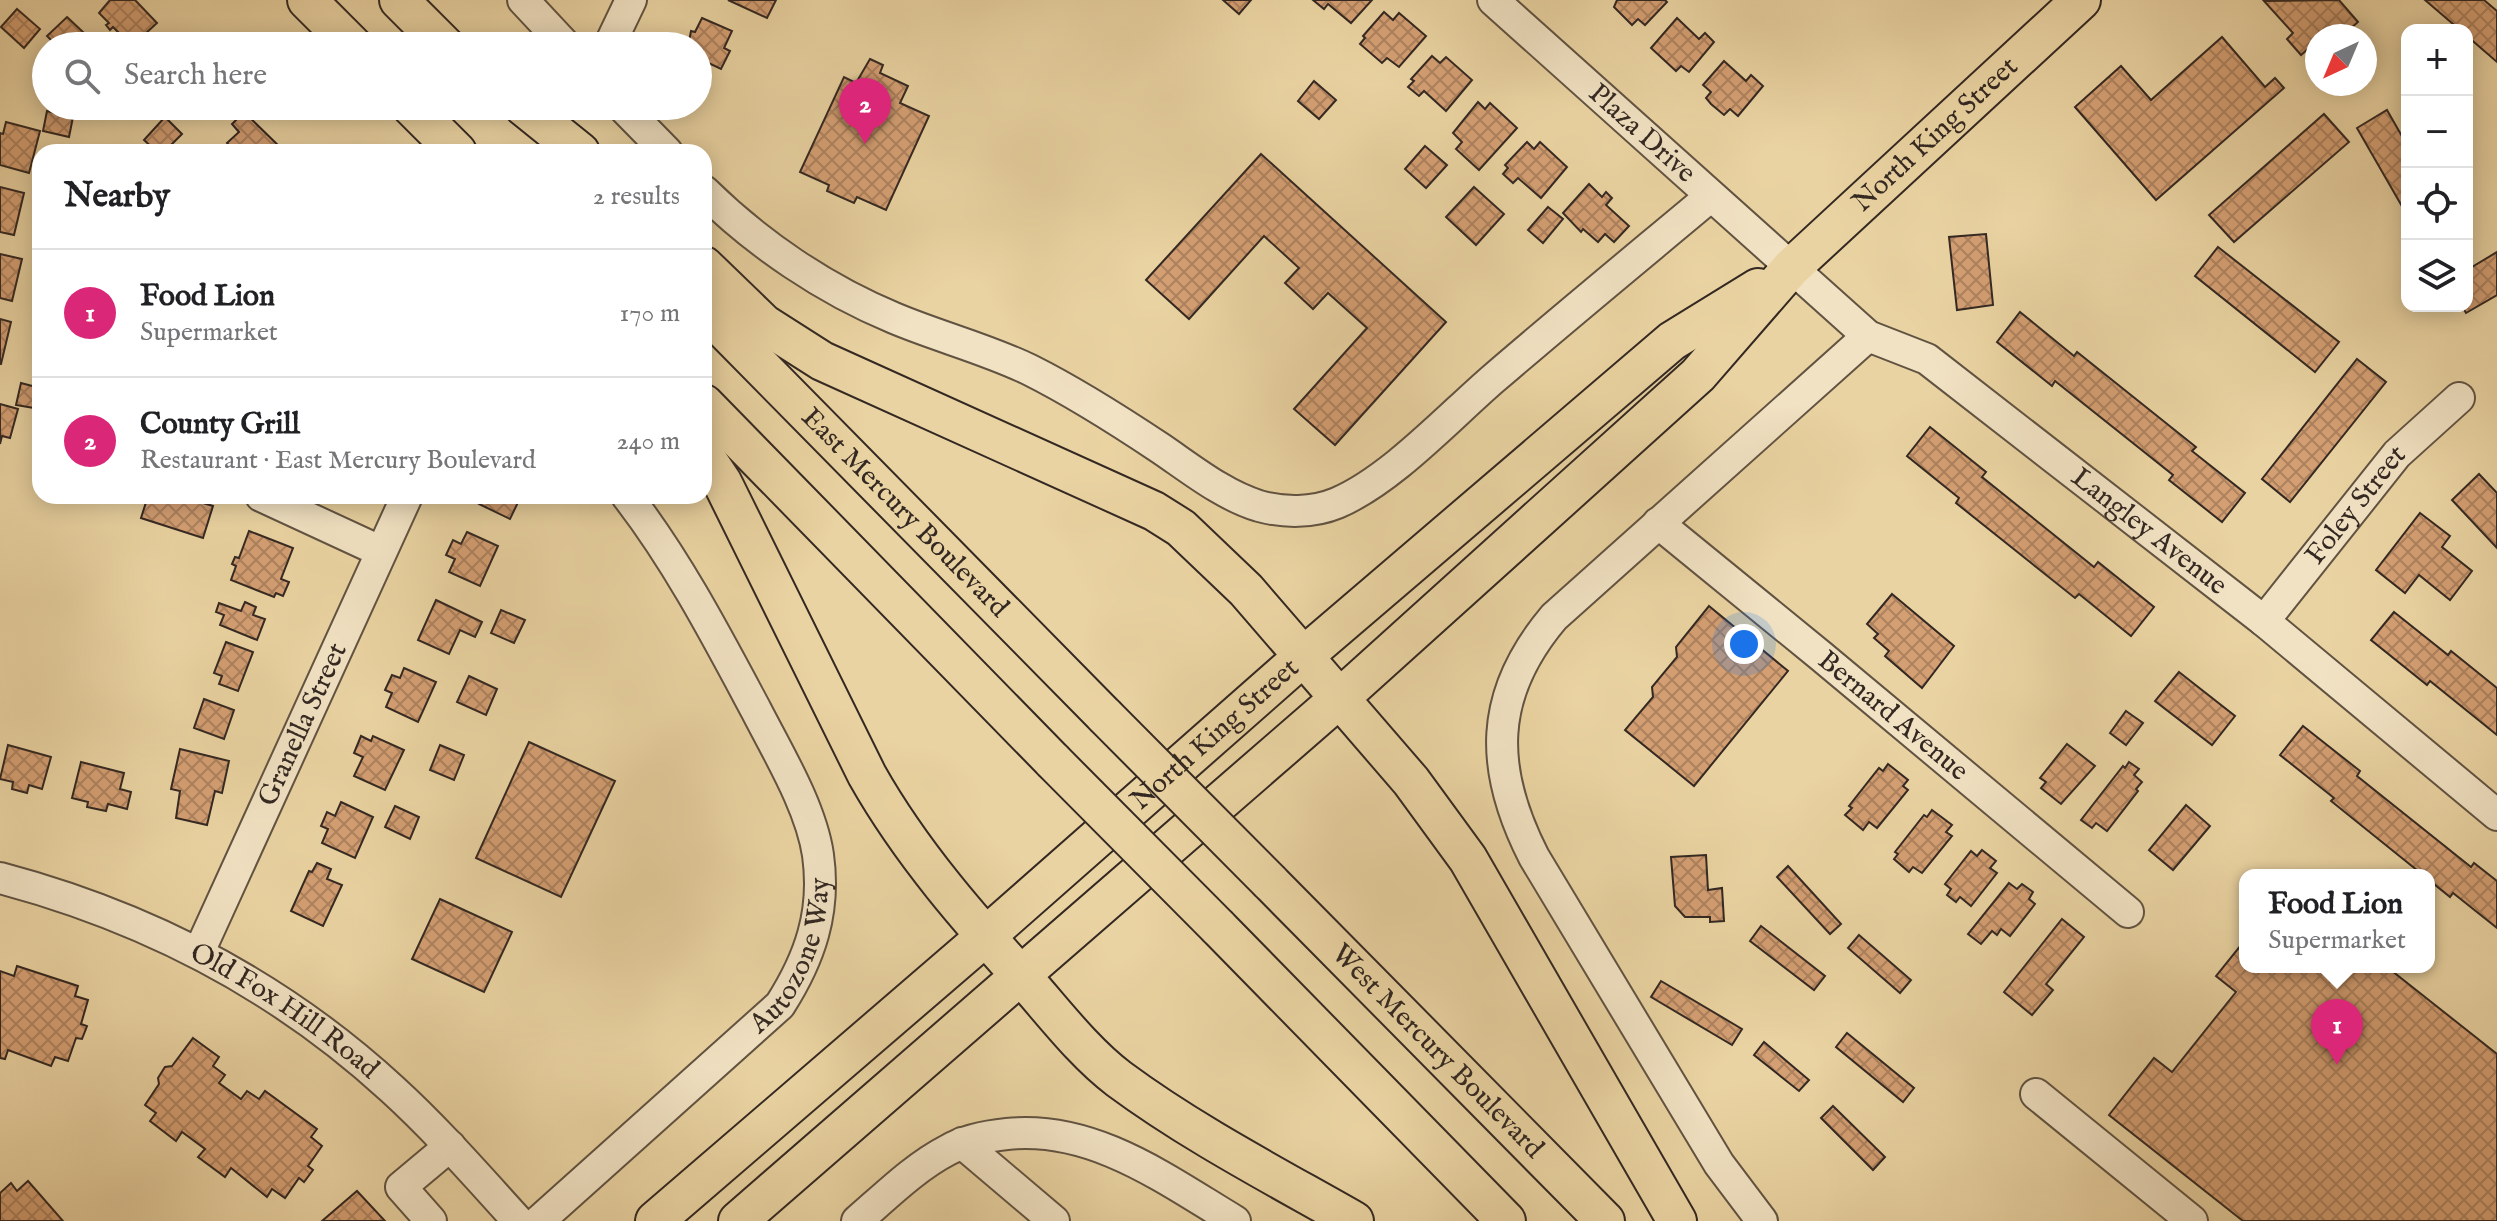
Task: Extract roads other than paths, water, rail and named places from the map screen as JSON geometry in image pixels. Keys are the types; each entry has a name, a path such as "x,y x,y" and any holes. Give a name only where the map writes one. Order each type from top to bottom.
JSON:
{"main road":[{"path":"307,0 339,32"},
{"path":"399,0 432,32"},
{"name":"North King Street","path":"738,1221 1341,697 1698,375 1791,268 2081,0"},
{"path":"425,120 449,144"},
{"path":"518,120 541,144"},
{"path":"540,120 570,144"},
{"name":"North King Street","path":"655,1221 986,936 1305,655 1672,341 1791,268"},
{"path":"712,274 764,324 822,361 1154,511 1181,528 1246,590 1411,781 1468,859 1677,1221"},
{"name":"East Mercury Boulevard","path":"712,317 1270,882"},
{"path":"712,412 1506,1221"},
{"path":"712,467 893,821 986,936 1078,1040 1116,1076 1160,1108 1354,1221"},
{"name":"West Mercury Boulevard","path":"1270,882 1605,1221"}],"street":[{"path":"523,0 553,32"},
{"path":"616,32 631,0"},
{"name":"Plaza Drive","path":"1493,0 1791,268"},
{"path":"636,120 659,144"},
{"path":"712,199 765,244 847,295 895,319 1016,363 1051,380 1097,406 1205,479 1236,496 1258,506 1299,511 1334,504 1352,496 1395,465 1711,196"},
{"name":"Langley Avenue","path":"1791,268 1868,336 1927,359 2264,621 2497,815"},
{"path":"1762,1221 1719,1164 1534,857 1514,814 1503,768 1502,746 1507,706 1516,678 1530,650 1554,617 1868,336"},
{"name":"Foley Street","path":"2264,621 2397,454 2459,398"},
{"path":"278,504 380,551"},
{"name":"Granella Street","path":"199,952 403,504"},
{"name":"Autozone Way","path":"539,1221 780,1005 801,972 813,938 819,902 818,855 808,817 776,748 674,563 633,504"},
{"name":"Bernard Avenue","path":"1658,523 2128,912"},
{"name":"Old Fox Hill Road","path":"0,878 106,912 199,952 279,999 392,1089 450,1146 504,1216"},
{"path":"2036,1094 2192,1221"},
{"path":"857,1221 929,1161 962,1143 1019,1133 1081,1139 1113,1151 1235,1221"},
{"path":"962,1143 1054,1221"},
{"path":"431,1221 401,1187 450,1146"}],"place":[{"name":"County Grill","path":"865,144"},
{"name":"Food Lion","path":"2337,1065"}]}
